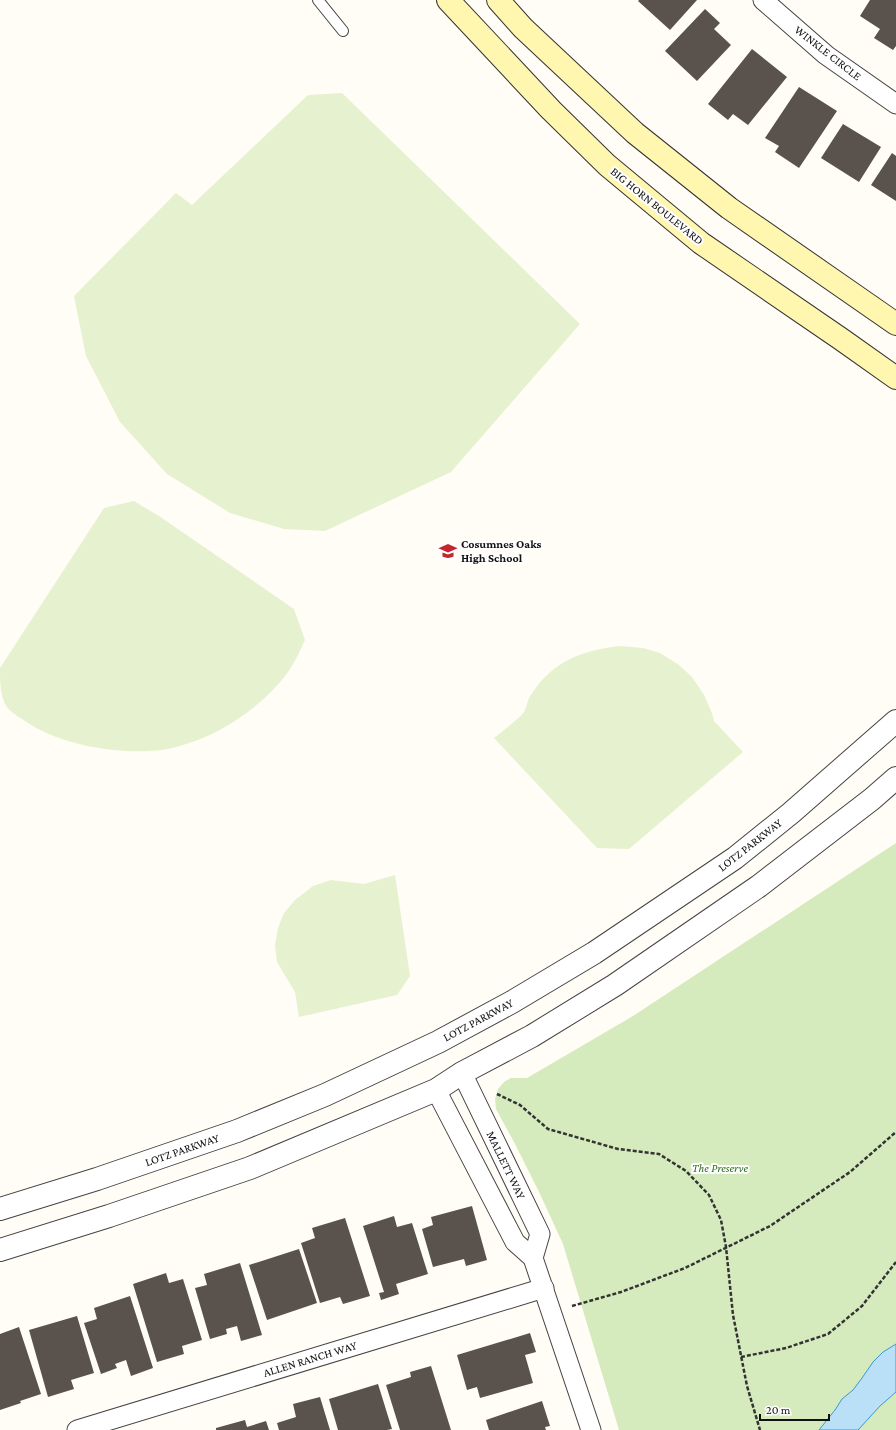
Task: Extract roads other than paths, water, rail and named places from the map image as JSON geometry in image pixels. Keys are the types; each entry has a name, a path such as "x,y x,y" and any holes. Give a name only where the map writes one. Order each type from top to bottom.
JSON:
{"main road":[{"name":"BIG HORN BOULEVARD","path":"448,0 546,104 607,165 702,243 835,334 896,378"},
{"path":"498,0 523,28 635,133 729,208 896,324"}],"street":[{"name":"WINKLE CIRCLE","path":"763,0 826,55 896,104"},
{"name":"LOTZ PARKWAY","path":"0,1209 97,1179 237,1131 353,1082 438,1042 512,1002 594,953 735,858 791,813 896,721"},
{"path":"0,1250 109,1216 250,1168 436,1090 462,1073 532,1036 615,985 759,886 896,778"},
{"name":"MALLETT WAY","path":"462,1073 540,1234 534,1258"},
{"path":"436,1090 515,1242 534,1258 591,1430"},
{"name":"ALLEN RANCH WAY","path":"77,1430 544,1288"}],"lane":[{"path":"318,0 343,31"}],"water":[{"path":"896,1344 896,1392 880,1406 858,1430 819,1430 842,1399 853,1390 873,1362 883,1352"}],"place":[{"name":"Cosumnes Oaks High School","path":"448,551"}],"park label":[{"name":"The Preserve","path":"720,1168"}]}
